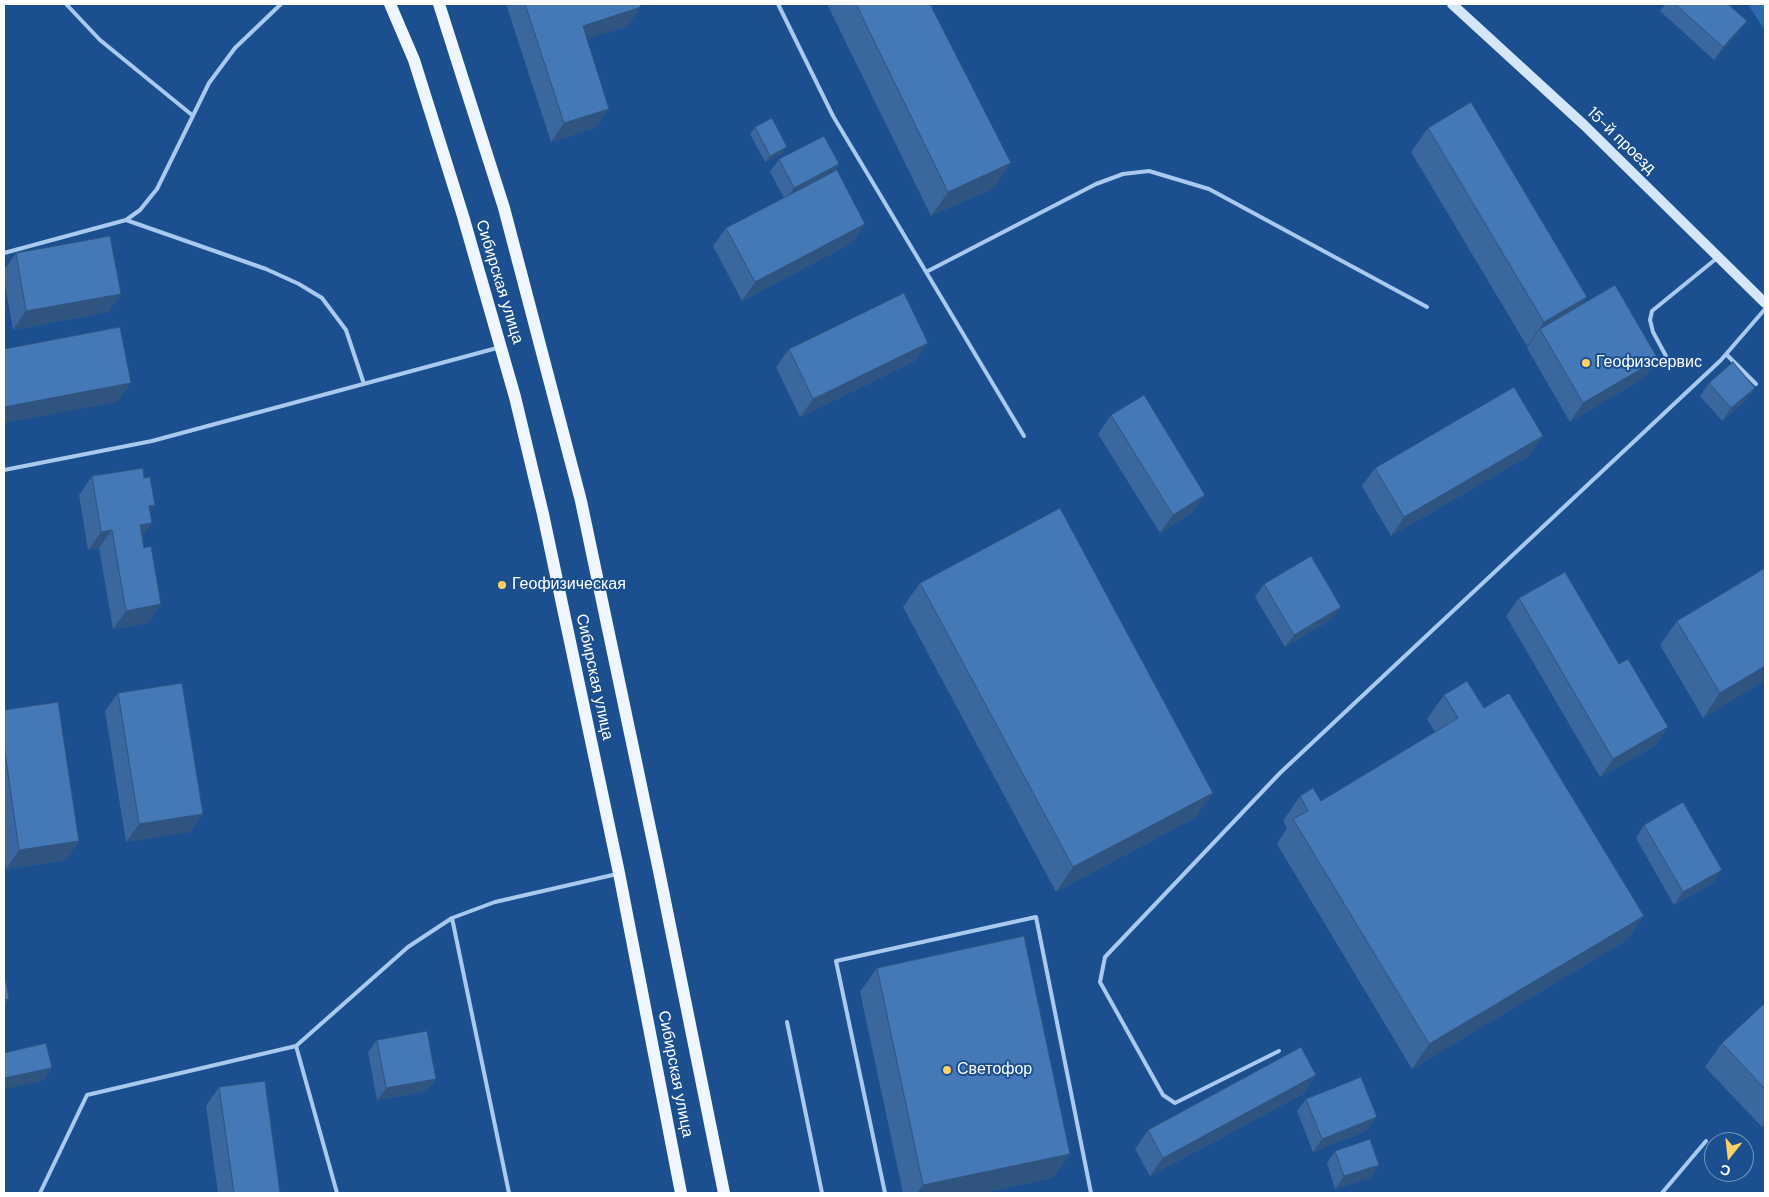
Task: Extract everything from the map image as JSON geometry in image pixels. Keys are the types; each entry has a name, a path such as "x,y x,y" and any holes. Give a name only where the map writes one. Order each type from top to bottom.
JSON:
{"main road":[{"name":"Сибирская улица","path":"390,4 416,69 502,347 544,514 619,873 681,1193"},
{"name":"Сибирская улица","path":"439,4 504,208 581,500 724,1193"},
{"name":"15-й проезд","path":"1452,4 1584,125 1765,303"}],"lane":[{"path":"66,4 100,40 192,116"},
{"path":"4,253 126,220 140,210 157,189 209,83 236,48 281,4"},
{"path":"778,4 833,116 928,271 1024,436"},
{"path":"928,271 1096,184 1123,174 1149,171 1209,189 1428,307"},
{"path":"126,220 266,269 299,284 322,298 346,330 364,384"},
{"path":"1666,356 1653,332 1650,320 1652,310 1719,257"},
{"path":"1279,1051 1175,1103 1162,1095 1100,982 1105,957 1280,773 1726,354 1765,309"},
{"path":"4,470 152,441 502,347"},
{"path":"1726,354 1756,384"},
{"path":"40,1193 86,1095 296,1046 408,947 452,918 495,902 619,873"},
{"path":"885,1193 836,960 1036,917 1091,1193"},
{"path":"452,918 509,1193"},
{"path":"787,1022 822,1193"},
{"path":"296,1046 337,1193"},
{"path":"1662,1193 1704,1143"}],"shaded area":[{"path":"1748,4 1765,4 1765,31"}],"building":[{"path":"525,4 640,4 641,7 583,26 609,109 564,123"},
{"path":"856,4 930,4 1011,163 948,192"},
{"path":"1675,4 1728,4 1747,21 1723,47"},
{"path":"1471,102 1587,297 1544,322 1428,128"},
{"path":"772,118 787,147 770,156 755,127"},
{"path":"824,136 839,164 794,188 779,159"},
{"path":"837,170 865,224 755,282 726,228"},
{"path":"110,236 121,294 26,311 16,253"},
{"name":"Геофизсервис","path":"1615,285 1658,359 1583,403 1540,329"},
{"path":"904,293 928,343 813,399 789,349"},
{"path":"120,327 131,383 4,407 4,349"},
{"path":"1733,362 1755,388 1731,408 1709,383"},
{"path":"1514,387 1543,436 1404,517 1375,468"},
{"path":"1144,395 1205,495 1173,515 1111,415"},
{"path":"143,468 144,478 150,477 155,505 149,506 152,523 140,525 144,548 151,546 161,604 126,611 112,530 101,532 92,476"},
{"path":"1060,508 1213,793 1073,867 920,583"},
{"path":"1311,556 1341,607 1294,635 1264,584"},
{"path":"1765,568 1765,666 1720,693 1677,621"},
{"path":"1565,572 1619,664 1628,659 1668,727 1613,759 1519,598"},
{"path":"1467,681 1484,708 1509,693 1644,916 1429,1044 1293,819 1308,811 1300,796 1313,788 1321,801 1458,718 1444,695"},
{"path":"182,683 203,814 139,824 118,693"},
{"path":"58,702 79,841 19,850 4,745 4,710"},
{"path":"1683,802 1722,870 1683,892 1644,825"},
{"path":"1024,936 1070,1154 923,1185 877,968"},
{"path":"4,970 9,999 4,1000"},
{"path":"1765,1003 1765,1089 1722,1043"},
{"path":"427,1031 436,1079 386,1088 377,1040"},
{"path":"46,1043 52,1068 4,1078 4,1053"},
{"path":"1301,1047 1316,1075 1163,1158 1148,1130"},
{"path":"1361,1077 1377,1117 1322,1139 1306,1099"},
{"path":"265,1081 280,1193 234,1193 219,1087"},
{"path":"1370,1139 1379,1165 1344,1176 1335,1151"}],"place":[{"name":"Геофизсервис","path":"1586,363"},
{"name":"Геофизическая","path":"502,585"},
{"name":"Светофор","path":"947,1070"}]}
